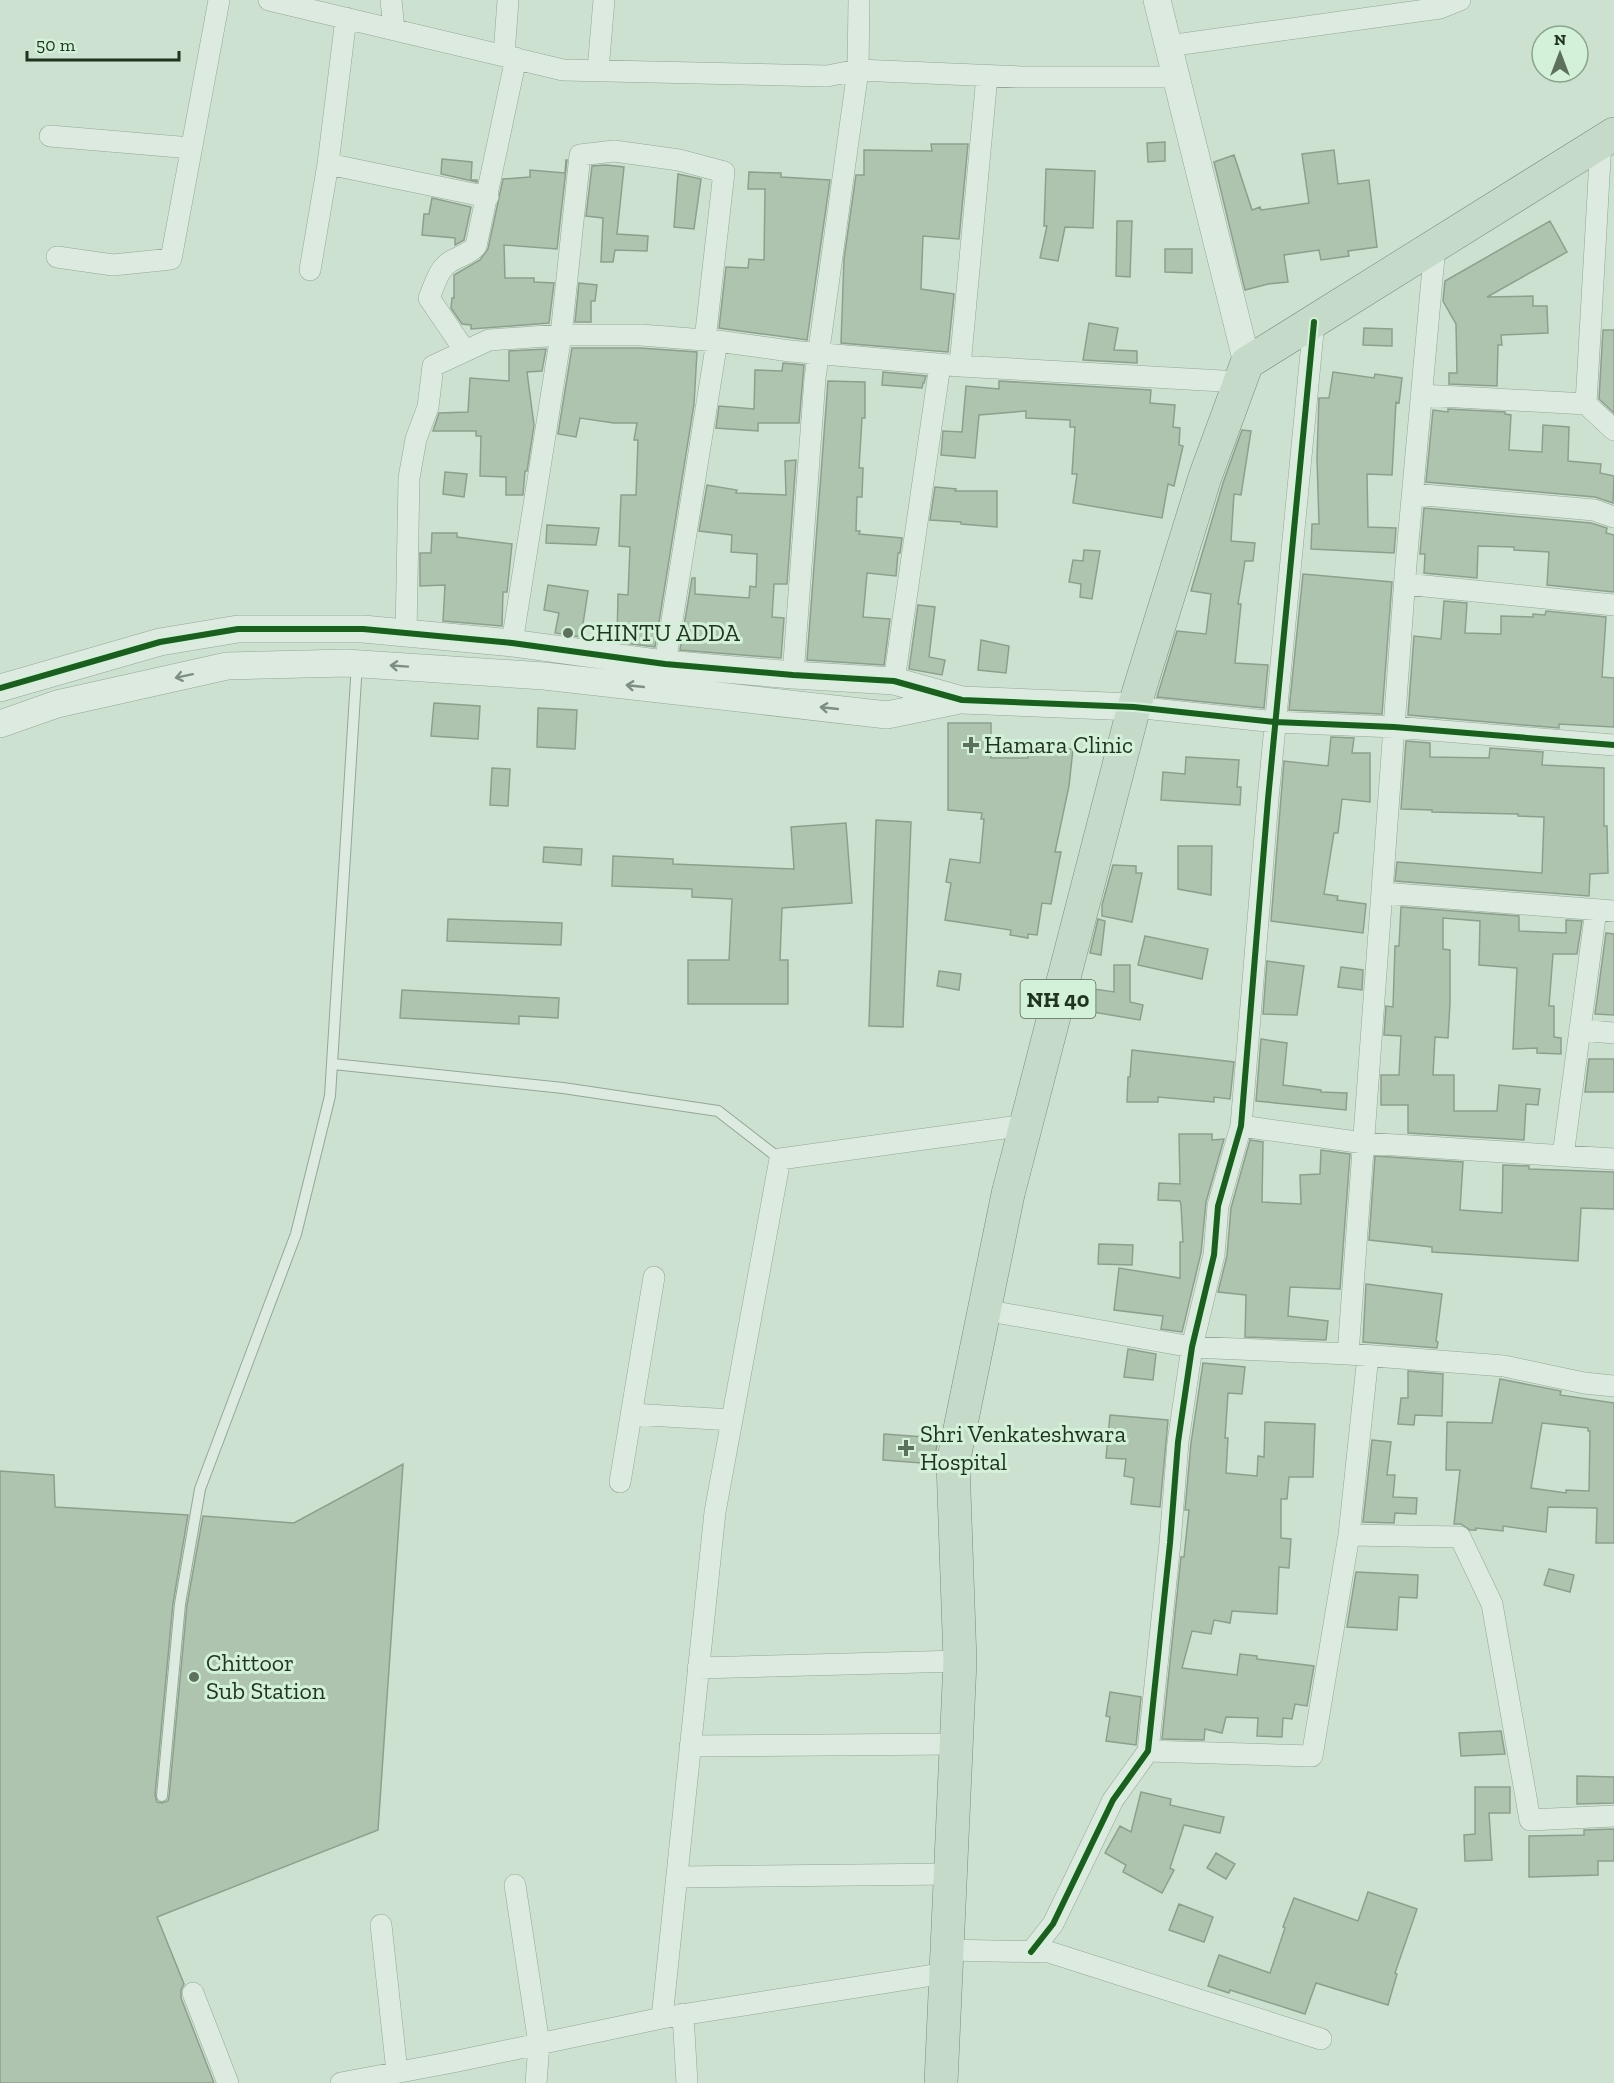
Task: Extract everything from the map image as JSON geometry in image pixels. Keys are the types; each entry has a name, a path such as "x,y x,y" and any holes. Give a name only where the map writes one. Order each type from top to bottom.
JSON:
{"highway":[{"path":"1244,373 1314,322 1608,138"},
{"name":"NH 40","path":"941,2083 960,1661 953,1463 1008,1194 1134,707 1205,477 1244,373"}],"street":[{"path":"57,257 113,266 171,259 219,0"},
{"path":"269,0 563,70 826,76 858,70 987,76 1175,77"},
{"path":"392,0 394,29"},
{"path":"465,351 429,298 444,267 462,255 470,253 476,246 488,197 510,57 508,0"},
{"path":"598,70 604,0"},
{"path":"793,675 815,378 858,70 859,0"},
{"path":"406,634 409,478 416,439 428,407 433,366 489,340 561,336 641,336 950,365 1244,373 1157,0"},
{"path":"1168,46 1440,8 1460,0"},
{"path":"310,270 328,164 346,18"},
{"path":"894,681 950,365 987,76"},
{"path":"50,136 191,148"},
{"path":"1586,404 1608,138"},
{"path":"512,643 561,336 580,155 614,151 679,160 724,172 711,341 665,664"},
{"path":"328,164 488,197"},
{"path":"1148,1751 1312,1756 1349,1535 1358,1355 1364,1143 1405,584 1435,246"},
{"path":"1031,1952 1053,1924 1113,1800 1148,1751 1178,1442 1192,1347 1214,1255 1218,1206 1241,1126 1275,722 1314,322"},
{"path":"1422,395 1586,404 1614,430"},
{"path":"1413,494 1594,510 1614,517"},
{"path":"1405,584 1614,606"},
{"path":"0,688 160,642 224,631 237,629 363,629 512,643 665,664 894,681 962,700 1134,707 1275,722 1395,727 1614,746"},
{"path":"224,631 227,666"},
{"path":"437,636 437,669"},
{"path":"3,714 227,666 357,663 556,677 887,715 962,700"},
{"path":"1383,893 1605,910 1580,1030 1563,1156"},
{"path":"1580,1030 1614,1033"},
{"path":"662,2018 715,1512 780,1159 1026,1125"},
{"path":"1241,1126 1364,1143 1614,1159"},
{"path":"620,1482 654,1277"},
{"path":"984,1310 1192,1347 1358,1355 1504,1366 1584,1383 1614,1386"},
{"path":"631,1414 732,1420"},
{"path":"1349,1535 1460,1537 1492,1604 1530,1820 1614,1816"},
{"path":"698,1668 960,1661"},
{"path":"690,1746 956,1744"},
{"path":"677,1877 951,1874"},
{"path":"515,1885 539,2044 536,2083"},
{"path":"381,1925 397,2072"},
{"path":"341,2083 947,1961 1031,1952 1049,1952 1321,2039"},
{"path":"192,1993 228,2083"},
{"path":"683,2014 687,2083"}],"lane":[{"path":"162,1796 180,1605 200,1489 296,1234 330,1096 357,663"},
{"path":"333,1064 563,1088 718,1111 780,1159"}],"building":[{"path":"1165,142 1165,161 1148,162 1147,143"},
{"path":"931,144 968,144 959,239 923,236 921,289 954,294 948,352 841,343 844,259 856,175 864,175 864,150 932,151"},
{"path":"1334,150 1338,184 1369,180 1377,247 1348,251 1349,256 1321,260 1319,250 1284,255 1288,282 1245,290 1214,162 1234,155 1252,210 1260,207 1261,210 1309,203 1302,154"},
{"path":"442,159 472,162 471,180 477,180 477,182 441,174"},
{"path":"567,160 557,249 504,245 505,278 534,278 534,282 554,283 549,323 471,329 471,325 462,324 451,308 452,298 454,298 454,275 480,260 488,249 503,179 530,177 530,170 565,173"},
{"path":"592,166 624,167 617,234 648,236 647,251 615,250 613,262 601,262 603,218 586,216"},
{"path":"1046,169 1095,171 1093,228 1065,227 1058,261 1040,258 1047,226 1044,226"},
{"path":"749,172 781,173 781,177 830,180 807,340 719,328 726,267 748,268 749,259 764,260 765,189 748,189"},
{"path":"678,174 701,179 694,229 674,227"},
{"path":"432,198 471,207 464,240 455,245 455,238 422,235 424,214 429,214"},
{"path":"1117,221 1132,221 1130,277 1116,276"},
{"path":"1550,221 1567,252 1487,297 1533,296 1533,306 1547,306 1548,333 1501,335 1502,345 1498,345 1497,386 1449,384 1449,373 1457,373 1456,324 1443,301 1445,281"},
{"path":"1165,249 1192,249 1192,273 1165,272"},
{"path":"579,283 597,285 595,301 591,301 591,322 575,322"},
{"path":"1089,323 1118,328 1114,350 1137,351 1137,363 1083,360"},
{"path":"1364,328 1392,329 1392,346 1363,345"},
{"path":"1603,330 1614,330 1614,413 1599,399"},
{"path":"572,348 640,348 697,352 694,404 655,647 617,642 618,594 628,595 630,547 619,546 621,495 636,495 638,440 634,440 637,423 614,423 580,418 576,437 558,434"},
{"path":"546,349 542,371 527,372 534,425 523,495 506,495 506,477 480,476 481,436 476,436 476,431 433,431 439,413 468,412 470,378 509,381 509,351"},
{"path":"783,363 804,365 799,423 758,423 758,431 716,428 719,406 754,409 755,370 782,371"},
{"path":"883,372 926,376 922,388 882,385"},
{"path":"1333,372 1374,378 1375,374 1402,378 1399,403 1396,402 1392,475 1367,474 1368,527 1396,528 1394,553 1311,549 1312,524 1319,524 1317,458 1319,398 1329,398"},
{"path":"828,381 865,382 865,418 862,418 859,468 863,468 862,497 857,497 856,531 860,531 859,534 902,538 896,576 867,573 863,617 890,619 884,665 807,660"},
{"path":"999,381 1151,390 1150,403 1175,405 1173,427 1180,428 1179,445 1183,446 1174,486 1168,484 1162,518 1073,503 1077,474 1072,474 1075,427 1070,427 1070,420 1026,418 1026,411 979,415 975,458 941,455 943,431 962,432 966,386 999,389"},
{"path":"1448,409 1505,412 1511,415 1509,450 1542,452 1543,425 1569,427 1568,461 1601,464 1600,473 1614,476 1613,503 1595,497 1426,482 1433,410 1448,412"},
{"path":"1242,430 1251,431 1241,495 1234,494 1231,541 1255,543 1253,561 1245,561 1238,604 1241,604 1235,663 1268,665 1264,708 1157,697 1177,631 1206,634 1211,594 1191,591 1223,483"},
{"path":"796,460 787,584 774,584 772,617 784,618 781,658 680,650 692,578 695,578 695,594 749,598 750,586 756,587 757,554 731,552 732,535 699,531 707,485 737,490 736,493 786,495 785,461"},
{"path":"445,472 467,474 464,497 443,494"},
{"path":"935,487 956,489 955,491 997,491 997,527 930,520"},
{"path":"1424,508 1591,523 1607,528 1606,533 1614,535 1614,592 1547,585 1549,552 1514,550 1514,547 1478,546 1477,578 1424,573 1425,554 1420,554"},
{"path":"547,525 599,528 596,545 546,543"},
{"path":"432,533 457,533 457,537 512,544 507,592 503,592 502,626 443,621 445,585 420,586 420,553 431,553"},
{"path":"1084,550 1100,551 1092,599 1080,597 1081,584 1069,582 1073,560 1083,561"},
{"path":"1303,574 1392,582 1382,714 1289,710"},
{"path":"548,585 588,591 581,637 555,633 559,613 544,610"},
{"path":"1444,601 1467,603 1465,633 1501,634 1501,616 1533,617 1533,614 1545,615 1546,611 1606,617 1602,677 1614,678 1614,727 1559,724 1559,728 1408,715 1414,636 1441,639"},
{"path":"918,605 935,607 929,657 945,660 942,675 909,669"},
{"path":"981,640 1009,646 1006,673 978,670"},
{"path":"434,703 480,706 478,739 431,736"},
{"path":"538,708 577,710 575,749 537,747"},
{"path":"948,723 991,723 991,758 1028,758 1028,749 1073,749 1069,786 1055,852 1061,852 1051,904 1042,903 1037,935 1028,934 1028,938 1010,935 1011,930 945,920 951,883 946,882 950,859 980,863 984,819 981,819 982,813 948,810"},
{"path":"1331,737 1354,738 1352,753 1370,753 1370,802 1342,799 1338,833 1334,833 1324,894 1338,896 1337,900 1366,904 1363,933 1271,921 1284,761 1328,766"},
{"path":"1406,741 1430,743 1430,757 1489,758 1490,748 1543,752 1542,765 1604,768 1604,826 1607,826 1608,873 1590,874 1589,896 1395,881 1397,862 1542,873 1544,817 1401,809"},
{"path":"1186,757 1239,760 1237,787 1241,787 1240,805 1161,800 1163,772 1185,774"},
{"path":"492,768 510,769 508,806 490,805"},
{"path":"876,820 911,822 903,1027 869,1026"},
{"path":"846,823 852,903 782,908 780,960 788,960 788,1004 688,1004 688,960 729,960 732,899 692,897 692,889 612,886 613,856 673,859 673,864 794,869 791,827"},
{"path":"1178,846 1212,846 1211,895 1178,889"},
{"path":"544,847 582,849 581,865 543,862"},
{"path":"1113,865 1136,866 1136,873 1142,873 1132,922 1102,916 1102,905"},
{"path":"1401,907 1519,916 1519,931 1566,933 1566,920 1582,921 1577,954 1553,954 1549,1006 1554,1006 1554,1037 1561,1038 1561,1054 1537,1053 1537,1048 1513,1049 1517,968 1479,965 1480,921 1443,918 1443,949 1450,950 1448,1038 1435,1037 1433,1075 1454,1075 1454,1111 1497,1111 1499,1085 1540,1089 1538,1105 1526,1104 1524,1140 1408,1133 1408,1105 1381,1105 1381,1075 1399,1075 1401,1036 1384,1035 1386,1006 1393,1007 1395,946 1399,946"},
{"path":"448,919 562,923 561,945 447,941"},
{"path":"1098,919 1105,921 1101,955 1090,953"},
{"path":"1606,933 1614,934 1614,1015 1595,1014"},
{"path":"1145,936 1208,949 1202,979 1138,965"},
{"path":"1267,961 1304,966 1297,1015 1263,1014"},
{"path":"1114,965 1130,965 1130,1002 1143,1005 1140,1020 1075,1009 1081,987 1114,992"},
{"path":"1341,967 1363,970 1362,990 1338,987"},
{"path":"939,971 961,974 959,990 937,986"},
{"path":"402,990 559,998 558,1018 519,1016 519,1024 400,1018"},
{"path":"1261,1039 1287,1043 1283,1085 1321,1090 1321,1092 1347,1093 1346,1110 1256,1101"},
{"path":"1132,1050 1234,1062 1230,1099 1214,1097 1214,1102 1158,1097 1158,1102 1127,1102"},
{"path":"1589,1059 1614,1059 1614,1092 1585,1092"},
{"path":"1179,1134 1212,1134 1212,1140 1224,1139 1206,1202 1201,1253 1182,1332 1161,1329 1163,1316 1114,1310 1119,1268 1180,1278 1180,1242 1183,1242 1180,1201 1158,1200 1159,1183 1180,1184"},
{"path":"1250,1140 1263,1142 1262,1202 1301,1204 1300,1175 1320,1174 1321,1150 1350,1154 1340,1289 1290,1287 1288,1316 1328,1321 1326,1340 1245,1337 1246,1295 1218,1292 1227,1256 1231,1208"},
{"path":"1375,1156 1463,1162 1460,1210 1502,1213 1503,1165 1529,1166 1529,1169 1614,1172 1614,1209 1581,1208 1578,1261 1432,1252 1432,1247 1369,1240"},
{"path":"1099,1244 1133,1245 1132,1265 1098,1264"},
{"path":"1366,1284 1442,1294 1437,1348 1363,1342"},
{"path":"1128,1349 1156,1354 1153,1380 1124,1377"},
{"path":"1203,1363 1245,1367 1242,1394 1228,1393 1225,1438 1228,1438 1226,1473 1257,1476 1258,1456 1264,1457 1265,1422 1315,1424 1313,1477 1289,1477 1287,1499 1281,1499 1281,1538 1291,1539 1289,1568 1279,1567 1277,1614 1232,1611 1230,1623 1214,1620 1211,1634 1192,1631 1182,1668 1237,1675 1240,1654 1257,1656 1257,1659 1314,1666 1307,1706 1295,1704 1292,1719 1283,1718 1282,1737 1257,1736 1258,1718 1226,1717 1222,1733 1205,1729 1204,1740 1162,1739 1181,1557 1184,1557 1189,1510 1185,1510 1191,1443"},
{"path":"1408,1371 1443,1374 1442,1416 1415,1415 1414,1425 1398,1424 1401,1398 1408,1398"},
{"path":"1500,1379 1561,1391 1560,1395 1614,1403 1614,1543 1596,1543 1597,1508 1548,1507 1546,1532 1503,1526 1503,1531 1476,1528 1476,1530 1470,1530 1461,1524 1454,1524 1460,1470 1446,1470 1447,1422 1492,1423","holes":["1542,1423 1588,1428 1590,1431 1589,1491 1566,1490 1566,1493 1531,1488"]},
{"path":"1110,1415 1168,1420 1160,1507 1131,1504 1134,1478 1124,1476 1126,1459 1106,1458"},
{"path":"884,1434 938,1438 934,1464 883,1460"},
{"path":"1372,1440 1391,1442 1387,1475 1395,1475 1393,1497 1417,1498 1416,1514 1395,1513 1394,1523 1363,1522"},
{"name":"Chittoor Sub Station","path":"403,1464 378,1830 157,1917 184,1984 181,1998 214,2083 0,2083 0,1471 54,1475 55,1507 188,1515 173,1603 155,1795 157,1802 162,1803 168,1801 169,1797 187,1605 203,1516 294,1523"},
{"path":"1549,1569 1574,1575 1570,1592 1544,1585"},
{"path":"1356,1572 1418,1575 1417,1598 1399,1597 1397,1630 1347,1627"},
{"path":"1110,1692 1141,1697 1136,1745 1106,1741 1110,1717 1106,1716"},
{"path":"1501,1731 1505,1754 1461,1756 1459,1733"},
{"path":"1577,1776 1614,1777 1614,1803 1577,1804"},
{"path":"1475,1787 1510,1787 1510,1813 1489,1813 1492,1860 1465,1861 1464,1835 1475,1834"},
{"path":"1141,1792 1171,1799 1170,1805 1224,1817 1220,1833 1184,1825 1170,1868 1174,1870 1162,1893 1123,1872 1126,1865 1105,1853 1120,1826 1131,1832"},
{"path":"1614,1829 1614,1861 1598,1861 1598,1875 1529,1877 1529,1836 1584,1835 1584,1830"},
{"path":"1216,1853 1235,1864 1226,1879 1207,1868"},
{"path":"1368,1892 1417,1909 1395,1973 1397,1974 1388,2005 1316,1983 1305,2014 1230,1990 1229,1993 1208,1986 1219,1955 1270,1973 1294,1898 1358,1921"},
{"path":"1179,1904 1213,1917 1204,1942 1169,1930"}],"cycle path":[{"path":"1031,1952 1053,1924 1113,1800 1148,1751 1178,1442 1192,1347 1214,1255 1218,1206 1241,1126 1268,799 1314,322"},
{"path":"0,688 160,642 238,629 363,629 512,643 665,664 894,681 962,700 1134,707 1275,722 1394,727 1614,745"}],"place":[{"name":"CHINTU ADDA","path":"568,633"},
{"name":"Hamara Clinic","path":"971,745"},
{"name":"Shri Venkateshwara Hospital","path":"906,1448"},
{"name":"Chittoor Sub Station","path":"194,1677"}]}
